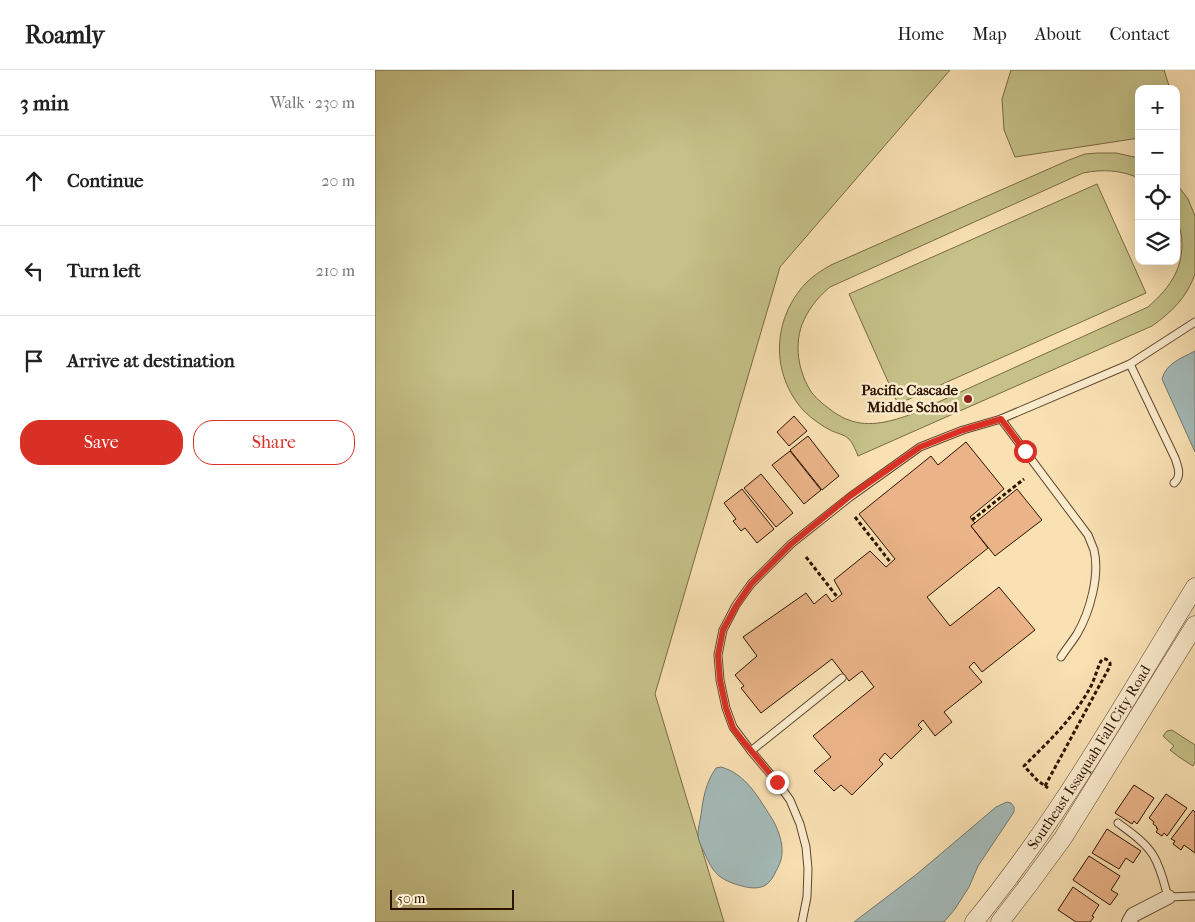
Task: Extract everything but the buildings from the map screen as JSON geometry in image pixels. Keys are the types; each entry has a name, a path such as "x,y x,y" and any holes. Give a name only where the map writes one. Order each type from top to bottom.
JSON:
{"street":[{"name":"Southeast Issaquah Fall City Road","path":"974,922 1020,863 1065,798 1195,587"},
{"name":"Southeast Issaquah Fall City Road","path":"1000,922 1063,838 1195,625"},
{"path":"1129,922 1133,915 1167,897"}],"lane":[{"path":"802,922 807,897 808,869 806,847 800,824 789,800 777,782 733,728 726,708 720,680 718,655 723,630 736,606 751,584 791,544 850,496 920,447 963,430 1001,419 1129,364 1195,322"},
{"path":"1129,364 1175,458 1179,476 1174,484"},
{"path":"1001,419 1088,535 1094,550 1094,583 1087,613 1077,634 1061,657"},
{"path":"751,751 842,678"},
{"path":"1118,823 1138,838 1152,853 1158,864 1167,897 1195,896"}],"path":[{"path":"972,520 1024,479"},
{"path":"855,517 891,563"},
{"path":"806,557 837,598"},
{"path":"1106,659 1110,662 1110,666 1047,787 1038,781 1024,766 1052,739 1076,711 1091,686 1101,661 1106,659"}],"shaded area":[{"path":"375,70 950,70 780,267 655,694 724,922 375,922"},
{"path":"1011,70 1164,70 1169,85 1135,85 1135,139 1015,157 1004,130 1002,99"},
{"path":"1116,153 1135,157 1135,177 1111,171 1083,173 830,287 812,306 806,315 801,329 798,348 800,367 807,385 817,399 843,418 865,423 889,421 912,414 1148,307 1164,292 1180,265 1182,245 1180,188 1188,199 1195,216 1195,274 1188,290 1166,315 1152,326 858,456 847,438 825,427 804,411 793,396 785,380 779,347 781,330 787,313 795,297 809,280 831,265 1085,154"},
{"path":"1097,184 1146,293 898,404 849,294"},
{"path":"1172,730 1195,745 1195,762 1193,766 1170,750 1174,746 1163,736 1167,731"}],"water":[{"path":"1195,351 1195,452 1162,379 1164,373 1171,365"},
{"path":"721,767 738,775 751,787 779,834 782,844 780,862 771,879 766,885 761,887 745,887 722,878 714,870 699,841 698,829 706,790 716,768"},
{"path":"1007,802 1011,803 1014,807 1014,812 978,866 969,887 955,909 944,922 854,922 917,874 996,807"}],"place":[{"name":"Pacific Cascade Middle School","path":"968,399"}],"route":[{"path":"777,782 733,728 726,708 720,680 718,655 723,630 751,584 791,544 850,496 920,447 963,430 1001,419 1025,451"}]}
